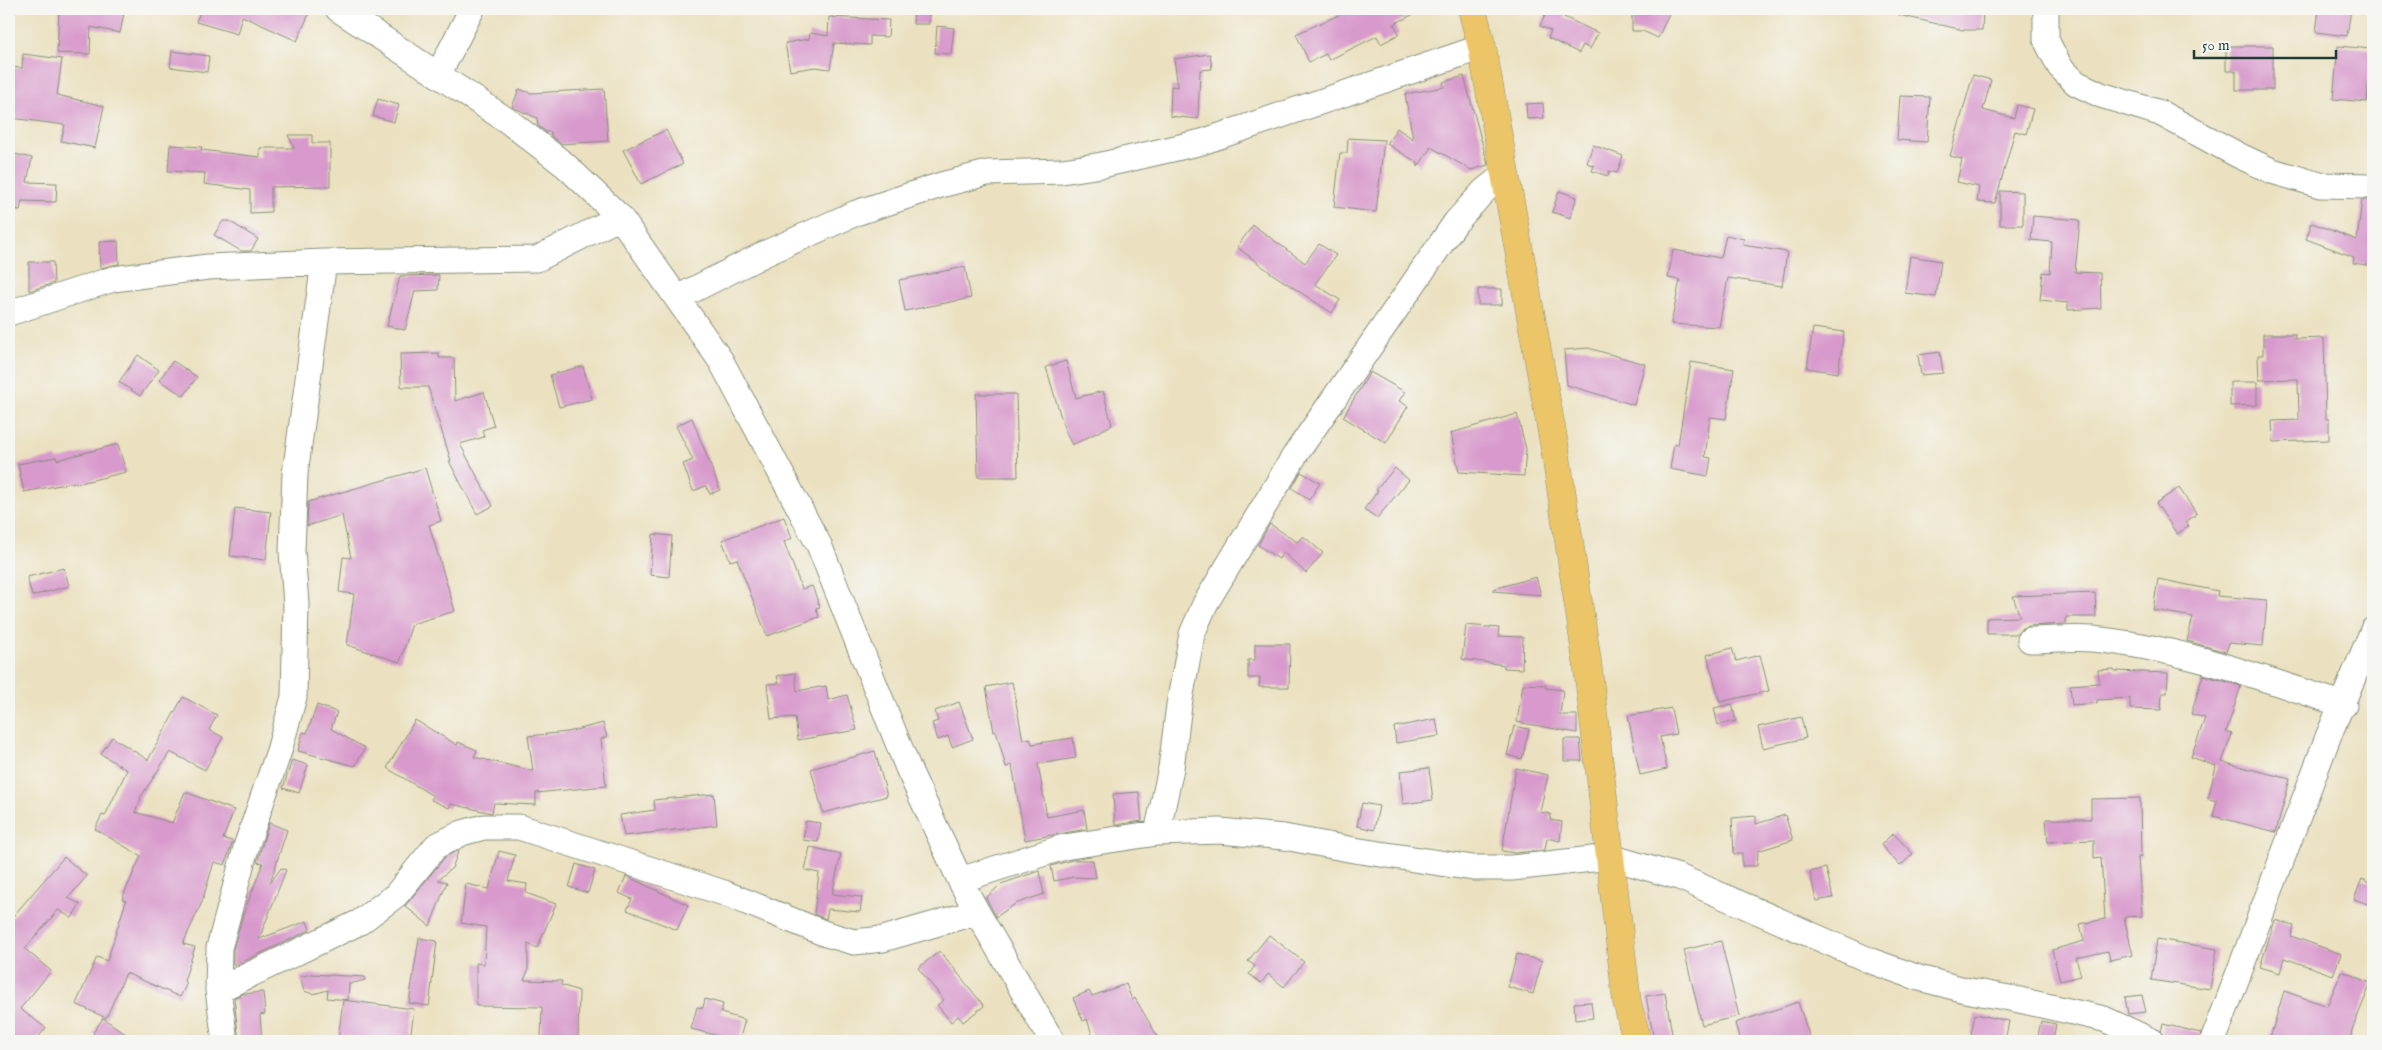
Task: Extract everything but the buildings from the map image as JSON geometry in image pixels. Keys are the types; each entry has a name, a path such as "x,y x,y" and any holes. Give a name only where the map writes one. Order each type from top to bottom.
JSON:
{"main road":[{"path":"1472,9 1482,47 1554,448 1587,661 1627,1002 1637,1041"}],"street":[{"path":"338,9 508,120 565,165 620,217 721,361 819,545 908,768 960,880 1052,1041"},
{"path":"438,75 472,9"},
{"path":"2046,9 2046,40 2060,67 2076,83 2101,95 2160,113 2238,156 2272,171 2320,185 2373,186"},
{"path":"676,298 764,254 856,213 941,185 987,173 1062,170 1102,164 1202,142 1328,97 1482,47"},
{"path":"1157,833 1171,768 1178,705 1192,634 1204,604 1295,455 1456,222 1485,190 1504,175"},
{"path":"9,312 113,279 208,267 324,262 537,259 620,217"},
{"path":"225,1041 218,990 219,948 247,844 279,751 294,697 296,604 292,551 295,474 324,262"},
{"path":"2213,1041 2328,737 2344,705 2373,630"},
{"path":"2030,640 2090,639 2128,644 2195,658 2344,705"},
{"path":"218,990 360,922 396,895 436,846 462,833 500,825 519,827 638,864 724,893 826,934 854,942 883,938 977,912"},
{"path":"960,880 1064,847 1157,833 1220,831 1284,837 1473,868 1512,868 1610,857 1679,877 1871,961 1919,978 1965,990 2104,1019 2152,1041"}]}
